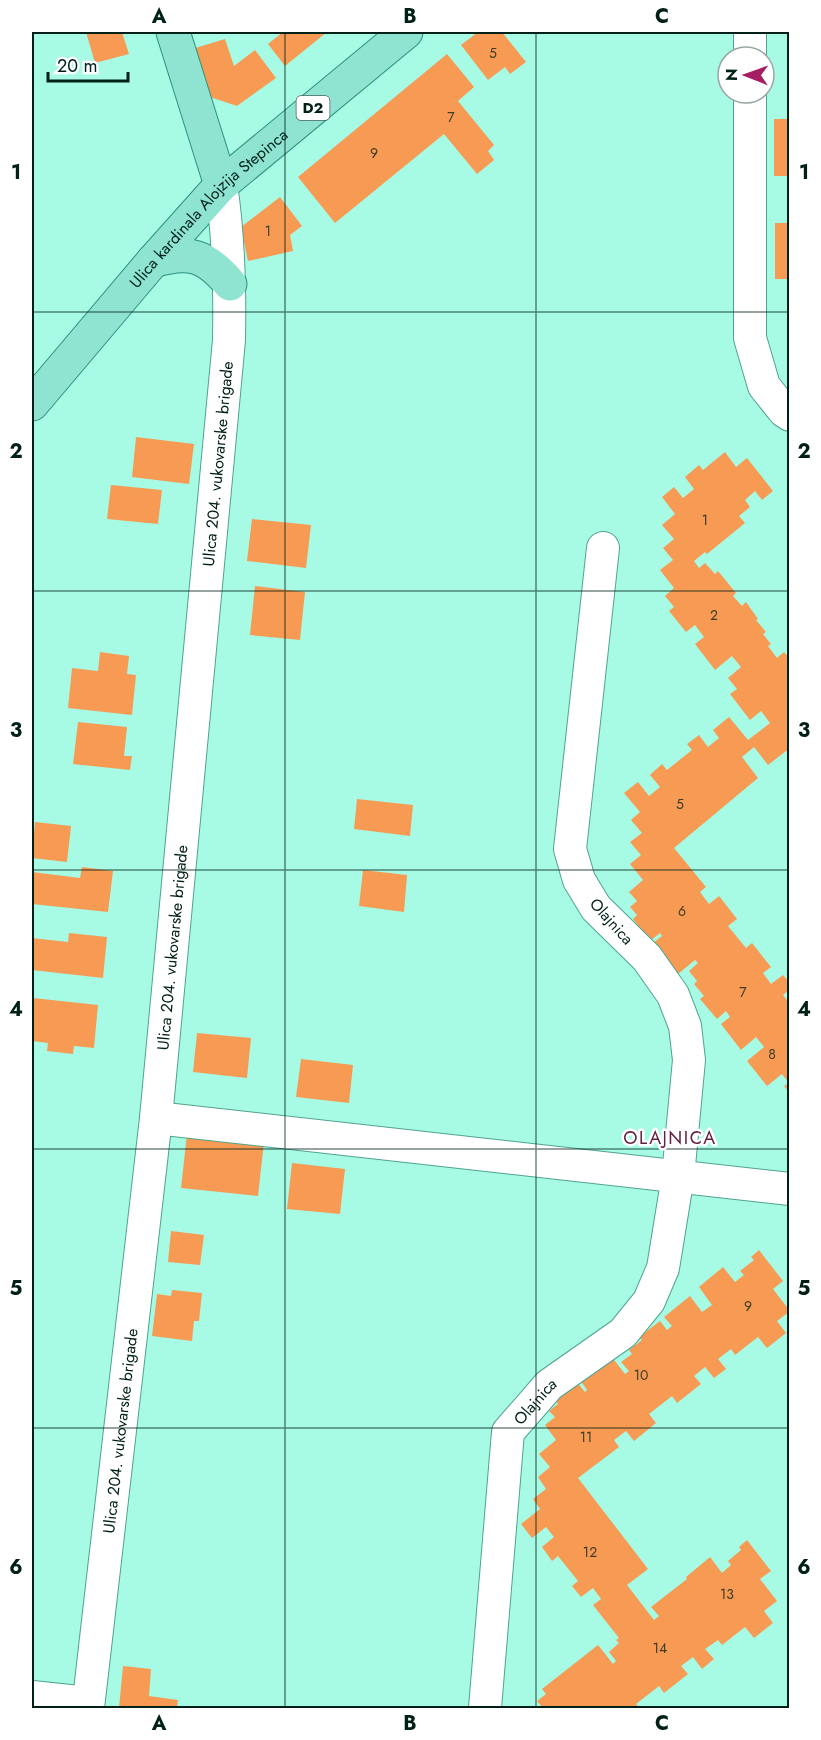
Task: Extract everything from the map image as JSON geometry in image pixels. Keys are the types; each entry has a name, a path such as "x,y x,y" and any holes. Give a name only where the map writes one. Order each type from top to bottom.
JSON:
{"main road":[{"path":"173,32 221,185"},
{"name":"Ulica kardinala Alojzija Stepinca","path":"32,404 153,261 221,185 406,32"},
{"path":"153,261 172,255 189,255 205,261 218,270 230,284"}],"street":[{"path":"750,105 750,338 764,386 789,415"},
{"name":"Ulica 204. vukovarske brigade","path":"88,1706 156,1118 226,363 230,284 227,228 221,185"},
{"name":"Olajnica","path":"485,1708 508,1432 549,1385 623,1333 649,1301 663,1268 678,1176 689,1060 685,1026 673,995 647,958 596,908 579,880 570,849 603,548"},
{"path":"156,1118 789,1189"},
{"path":"32,1697 88,1706"}],"building":[{"path":"86,32 122,32 129,54 95,63"},
{"path":"283,32 327,32 285,66 268,44"},
{"path":"478,32 502,32 526,62 510,74 505,67 488,80 461,45"},
{"path":"225,39 234,66 255,50 276,78 237,106 207,96 192,49"},
{"path":"447,54 474,87 458,101 494,145 488,151 494,160 477,174 444,134 335,223 298,177"},
{"path":"774,119 790,119 790,176 774,176"},
{"path":"280,197 302,226 290,235 293,251 248,261 241,227"},
{"path":"775,223 790,223 790,279 775,279"},
{"path":"136,437 194,444 189,484 132,477"},
{"path":"725,452 736,467 747,458 773,491 762,500 755,491 745,500 750,507 739,516 745,523 707,554 705,552 694,561 699,568 705,563 715,574 718,571 736,593 733,596 742,606 746,602 758,619 756,620 766,632 763,634 771,644 768,646 777,658 784,652 790,659 790,748 768,765 754,747 742,757 758,778 674,848 706,887 700,892 709,904 719,896 737,919 728,926 746,948 752,943 771,967 763,973 771,984 783,975 790,983 790,989 783,995 790,1004 790,1093 784,1086 789,1083 782,1074 767,1086 747,1061 764,1047 756,1037 741,1050 721,1024 730,1017 726,1011 717,1019 700,999 704,996 694,984 697,981 689,971 698,963 695,960 678,974 653,943 662,936 660,933 650,941 633,919 637,915 630,907 637,901 629,892 643,880 630,864 641,855 630,842 642,833 631,820 640,812 624,793 638,782 649,796 660,787 650,775 662,764 667,770 692,750 687,744 699,735 708,747 719,738 713,730 729,717 748,740 770,723 761,711 750,720 730,694 737,689 728,678 741,667 732,656 715,670 695,644 704,637 695,625 686,632 669,611 674,607 665,596 674,588 660,570 673,560 663,548 674,539 662,525 675,514 662,497 674,487 683,498 694,489 685,477 699,465 703,470"},
{"path":"111,485 162,490 158,524 107,519"},
{"path":"252,519 311,525 306,568 247,561"},
{"path":"255,586 305,592 300,640 250,635"},
{"path":"100,652 129,656 127,674 136,675 132,715 68,708 72,668 98,671"},
{"path":"78,722 127,727 124,756 132,756 130,770 73,764"},
{"path":"357,799 413,805 410,836 354,829"},
{"path":"35,822 71,826 67,862 32,858"},
{"path":"82,867 113,871 108,912 32,904 32,872 80,878"},
{"path":"363,870 407,875 404,912 359,906"},
{"path":"69,933 107,937 103,978 32,970 32,938 68,942"},
{"path":"33,998 98,1005 94,1048 74,1046 73,1054 47,1051 48,1043 32,1041"},
{"path":"197,1033 251,1038 247,1078 193,1072"},
{"path":"301,1059 353,1065 349,1103 296,1097"},
{"path":"187,1134 264,1142 258,1196 181,1188"},
{"path":"292,1163 345,1169 340,1214 287,1209"},
{"path":"171,1231 204,1235 200,1265 168,1262"},
{"path":"759,1250 783,1281 773,1289 790,1311 777,1321 786,1333 767,1348 758,1337 735,1355 731,1349 718,1359 726,1369 714,1378 705,1367 694,1376 701,1384 677,1403 672,1396 649,1414 656,1423 634,1441 626,1431 614,1440 619,1447 578,1478 648,1569 627,1585 654,1620 659,1616 651,1607 687,1579 686,1577 710,1557 722,1573 731,1565 728,1561 741,1550 739,1547 747,1540 771,1571 760,1579 777,1601 764,1611 773,1623 754,1638 745,1627 722,1645 718,1640 705,1649 714,1659 702,1669 693,1657 681,1666 688,1674 664,1693 659,1686 636,1704 640,1708 543,1708 537,1701 546,1694 542,1689 598,1645 613,1664 616,1661 609,1652 619,1643 616,1640 619,1638 593,1605 601,1599 593,1588 581,1597 572,1586 578,1581 558,1556 552,1561 542,1547 554,1537 546,1527 532,1538 521,1524 540,1509 533,1499 546,1489 538,1477 550,1467 539,1454 556,1440 545,1425 555,1417 549,1411 558,1404 554,1399 577,1382 585,1392 587,1390 580,1380 611,1356 625,1374 629,1371 621,1362 632,1354 629,1350 642,1340 639,1337 660,1321 667,1330 672,1326 664,1317 690,1296 702,1312 712,1305 699,1287 723,1267 735,1282 744,1275 740,1271 754,1260 751,1257"},
{"path":"172,1290 202,1293 199,1321 194,1321 192,1341 152,1336 157,1294 171,1296"},
{"path":"123,1666 151,1669 149,1696 178,1700 177,1708 119,1708"}],"district":[{"name":"OLAJNICA","path":"670,1138"}]}
